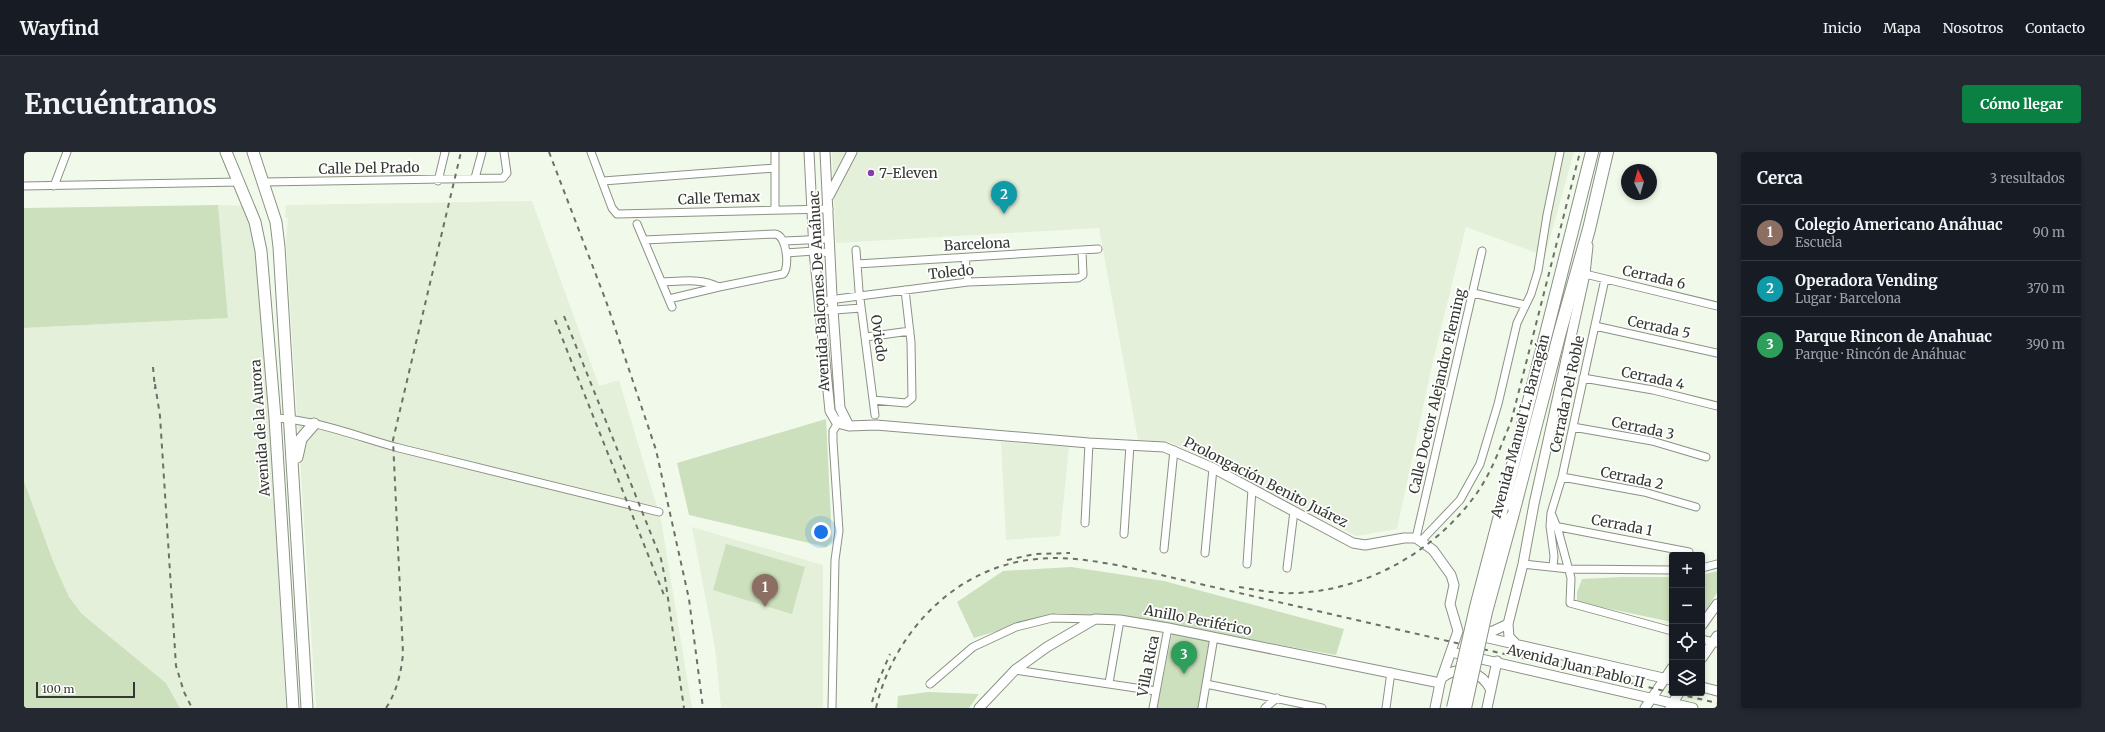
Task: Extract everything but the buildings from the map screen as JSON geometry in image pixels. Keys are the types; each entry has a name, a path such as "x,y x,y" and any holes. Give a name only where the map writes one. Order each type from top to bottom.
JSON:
{"highway":[{"name":"Avenida Manuel L. Barragán","path":"1453,708 1476,607 1592,152"},
{"name":"Avenida Manuel L. Barragán","path":"1465,708 1486,612 1560,332 1589,229 1607,152"}],"main road":[{"name":"Avenida de la Aurora","path":"226,152 240,182 254,222 261,251 275,418 293,708"},
{"path":"253,152 264,182 278,233 307,708"},
{"path":"294,481 300,442 314,424"}],"street":[{"path":"54,186 67,152"},
{"path":"438,181 445,152"},
{"path":"475,178 482,152"},
{"name":"Calle Del Prado","path":"264,182 438,181 505,177 507,172 504,152"},
{"path":"591,152 603,181 775,168"},
{"path":"775,152 775,209"},
{"name":"Avenida Balcones De Anáhuac","path":"809,152 814,250 822,313 830,411 837,423"},
{"name":"Avenida Balcones De Anáhuac","path":"825,152 829,209 832,298 840,408 845,417"},
{"path":"828,197 852,152"},
{"path":"1435,708 1441,680 1451,652 1457,627 1450,604 1454,585 1451,575 1433,550 1419,539 1460,500 1476,475 1498,404 1517,323 1538,271 1547,215 1560,152"},
{"name":"Calle Temax","path":"603,181 612,208 615,213 619,214 811,208 829,209"},
{"path":"24,186 240,182"},
{"path":"637,224 672,308"},
{"path":"1516,644 1509,637 1508,624 1523,564 1534,504 1585,274 1589,229"},
{"path":"644,240 775,234 781,236 784,241 786,269 783,274 719,287 669,300"},
{"path":"784,241 829,239"},
{"name":"Barcelona","path":"857,264 1098,249"},
{"path":"786,253 814,250 830,253"},
{"name":"Oviedo","path":"856,250 861,308 875,415"},
{"name":"Toledo","path":"832,298 860,297 968,282 1078,278 1083,274 1082,251"},
{"name":"Calle Doctor Alejandro Fleming","path":"1419,539 1482,251"},
{"path":"965,258 968,282"},
{"name":"Cerrada 6","path":"1585,274 1717,306"},
{"name":"Cerrada Del Roble","path":"1553,567 1553,526 1551,513 1562,477 1605,279"},
{"path":"662,282 695,280 707,281 719,287"},
{"path":"874,400 906,403 912,400 910,331 905,290"},
{"path":"1473,293 1525,305"},
{"path":"820,299 832,298"},
{"path":"822,313 861,308"},
{"name":"Cerrada 5","path":"1595,326 1717,353"},
{"path":"866,337 910,331"},
{"name":"Cerrada 4","path":"1583,378 1653,390 1717,406"},
{"path":"832,708 836,556 839,531 833,441 837,423 845,417 849,426"},
{"path":"275,418 290,419 314,424 397,447 658,512"},
{"name":"Prolongación Benito Juárez","path":"837,423 849,426 876,425 1089,443 1153,446 1174,450 1213,468 1359,545 1404,538 1419,539"},
{"name":"Cerrada 3","path":"1573,427 1652,441 1706,457"},
{"path":"1086,523 1089,443"},
{"path":"1124,534 1130,445"},
{"path":"1164,549 1174,450"},
{"path":"1205,553 1213,468"},
{"name":"Cerrada 2","path":"1562,477 1644,492 1696,508"},
{"path":"1247,564 1252,489"},
{"path":"1287,568 1294,511"},
{"name":"Cerrada Del Roble","path":"1553,526 1572,580 1569,601 1571,604 1669,630"},
{"name":"Cerrada 1","path":"1553,526 1689,552"},
{"path":"1523,564 1569,569 1669,570"},
{"path":"1705,567 1717,564"},
{"path":"1703,624 1717,604"},
{"path":"930,684 973,647 1016,627 1052,618 1095,619"},
{"path":"979,708 1015,670 1047,647 1095,619"},
{"name":"Anillo Periférico","path":"1095,619 1120,620 1168,628 1391,672 1441,680"},
{"path":"1110,683 1120,620"},
{"path":"1457,627 1465,630 1480,632 1493,631 1508,624"},
{"name":"Avenida Juan Pablo II","path":"1457,627 1516,644 1668,679"},
{"name":"Villa Rica","path":"1153,708 1168,628"},
{"path":"1202,708 1214,637"},
{"path":"1705,639 1715,640"},
{"path":"1705,654 1715,640"},
{"name":"Avenida Juan Pablo II","path":"1451,652 1497,661 1652,699 1670,706 1693,708"},
{"path":"1487,708 1497,661"},
{"path":"1015,670 1156,691"},
{"path":"1441,680 1454,671 1468,671 1482,677 1491,690"},
{"path":"1386,708 1391,672"},
{"path":"1645,708 1668,679"},
{"path":"1206,684 1322,708"},
{"path":"1705,688 1717,691"},
{"path":"1670,706 1677,696"},
{"path":"1265,708 1277,698"}],"shaded area":[{"path":"832,152 1574,152 1545,256 1466,227 1433,361 1397,529 1356,536 1179,446 1169,442 1138,440 1099,228 836,243"},
{"path":"532,201 599,386 619,380 661,520 692,708 316,708 286,242 288,218 285,217 286,205"},
{"path":"218,205 242,206 250,228 258,263 273,481 286,708 180,708 166,683 82,614 69,597 53,561 24,481 24,328 228,318"},
{"path":"218,205 228,318 24,328 24,208"},
{"path":"826,419 832,541 826,547 689,515 677,463"},
{"path":"1001,442 1069,447 1060,536 1006,540"},
{"path":"24,481 53,561 69,597 82,614 166,683 180,708 24,708"},
{"path":"692,527 823,565 823,708 721,708 715,648"},
{"path":"726,544 805,567 792,614 713,590"},
{"path":"1071,567 1164,581 1344,629 1336,655 1124,617 1057,613 974,638 957,602 1003,571"},
{"path":"1717,571 1717,593 1705,611 1705,588 1705,574"},
{"path":"1669,577 1669,621 1577,602 1577,592 1582,579"},
{"path":"1172,634 1209,641 1198,708 1157,708"},
{"path":"928,692 979,694 969,708 897,708 898,696"}],"railway":[{"path":"386,708 398,682 403,654 393,440 461,152"},
{"path":"549,152 606,301 656,450 689,599 703,708"},
{"path":"1239,587 1274,592 1296,593 1323,590 1349,584 1375,575 1399,563 1422,548 1443,531 1462,512 1479,490 1488,474 1511,422 1580,152"},
{"path":"564,316 661,559 684,708"},
{"path":"555,320 664,595"},
{"path":"153,367 155,389"},
{"path":"155,384 160,416 176,666 184,692 192,708"},
{"path":"1007,560 1035,554 1070,553"},
{"path":"876,708 885,680 898,653 914,629 933,607 956,589 981,574 1008,564 1048,558 1090,561 1122,566 1717,703"},
{"path":"872,702 878,682 890,654"}],"place":[{"name":"7-Eleven","path":"871,173"},
{"name":"Operadora Vending","path":"1004,214"},
{"name":"Colegio Americano Anáhuac","path":"765,607"},
{"name":"Parque Rincon de Anahuac","path":"1184,674"}]}
